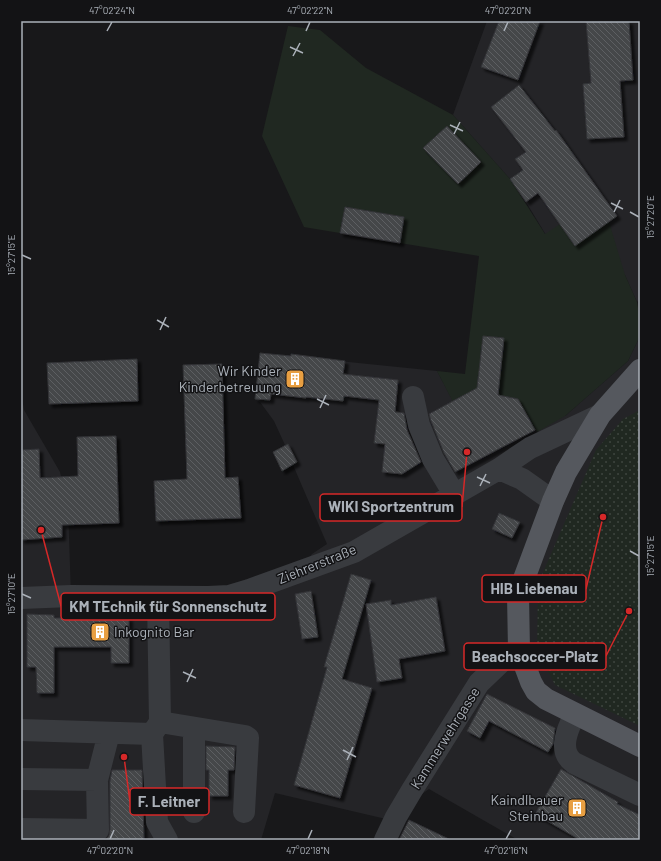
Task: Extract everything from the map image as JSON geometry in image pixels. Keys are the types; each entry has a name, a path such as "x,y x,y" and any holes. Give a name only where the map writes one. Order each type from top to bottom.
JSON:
{"main road":[{"path":"640,370 600,414 566,472 553,501 518,595 519,650 536,691 546,699 640,746"}],"street":[{"path":"413,398 419,424 433,459 454,494"},
{"name":"Ziehrerstraße","path":"21,598 71,596 158,598 229,596 354,552 499,468 530,448 600,414"},
{"path":"499,468 522,479 553,501"},
{"path":"158,598 156,728 157,822 167,840"},
{"name":"Kammerwehrgasse","path":"386,840 396,817 479,683 502,661 519,650"},
{"path":"575,714 567,730 565,742 566,753 569,760 640,795"},
{"path":"21,730 109,733 156,728 194,728 245,736 248,738 244,812"},
{"path":"194,728 194,812"},
{"path":"21,829 98,830 96,780 109,733"},
{"path":"21,779 96,780"}],"shaded area":[{"path":"487,21 640,21 640,298 637,302 625,275 546,235 510,179 453,115"},
{"path":"288,26 320,30 366,68 453,115 510,179 545,234 560,224 609,222 625,275 637,302 640,320 640,336 628,361 565,416 537,432 518,399 473,391 453,402 437,371 465,374 479,256 400,243 404,217 345,207 340,233 304,227 262,136"},
{"path":"640,336 640,840 518,840 429,789 386,819 275,793 261,840 21,840 21,392 24,410 60,472 68,506 71,596 208,597 298,571 312,554 327,544 293,465 282,471 273,452 285,445 274,421 260,402 255,399 260,353 437,371 453,401 473,391 518,399 565,416 628,361"},
{"path":"640,410 640,726 555,685 537,650 538,584 596,450 623,419"}],"building":[{"path":"499,21 540,21 518,80 481,67"},
{"path":"586,21 629,21 633,80 620,81 624,137 587,139 583,84 591,83"},
{"path":"519,85 555,131 556,130 617,216 575,246 538,193 526,202 510,179 523,170 515,159 526,152 491,107"},
{"path":"447,126 481,162 458,184 423,148"},
{"path":"345,207 404,217 400,243 340,233"},
{"path":"483,336 504,338 498,395 518,399 535,430 455,472 444,453 429,414 477,388"},
{"path":"260,353 291,356 291,354 345,361 343,374 398,380 395,412 404,413 407,430 421,462 402,474 382,472 385,444 374,443 379,400 344,396 343,401 271,394 270,400 255,399"},
{"path":"137,359 138,401 49,404 47,363"},
{"path":"222,364 225,478 238,477 241,518 156,521 154,481 187,479 183,365"},
{"path":"116,436 119,523 62,525 62,537 21,540 21,450 39,449 40,478 78,476 77,437"},
{"path":"288,444 297,462 282,471 273,452"},
{"path":"499,513 520,522 512,538 492,529"},
{"path":"351,574 371,580 342,679 372,688 340,798 294,785 327,667 324,667"},
{"path":"311,591 318,637 302,639 295,594"},
{"path":"436,597 445,651 399,659 402,678 377,682 366,604 391,600 391,605"},
{"path":"27,614 54,615 54,618 129,618 129,663 111,663 111,647 54,647 54,693 37,693 36,667 27,667"},
{"path":"487,694 555,728 553,744 548,752 489,721 480,738 467,731"},
{"path":"206,746 235,747 234,770 228,770 228,796 209,796 209,770 206,770"},
{"name":"Kaindlbauer Steinbau","path":"561,769 618,802 617,804 640,815 640,840 580,840 535,814"},
{"path":"112,770 142,770 144,840 105,840 109,836 110,830 110,781"},
{"path":"409,820 451,840 399,840"}],"place":[{"name":"Wir Kinder Kinderbetreuung","path":"295,379"},
{"name":"WIKI Sportzentrum","path":"467,452"},
{"name":"HIB Liebenau","path":"603,517"},
{"name":"KM TEchnik für Sonnenschutz","path":"41,530"},
{"name":"Beachsoccer-Platz","path":"629,611"},
{"name":"Inkognito Bar","path":"100,632"},
{"name":"F. Leitner","path":"124,757"},
{"name":"Kaindlbauer Steinbau","path":"577,808"}]}
